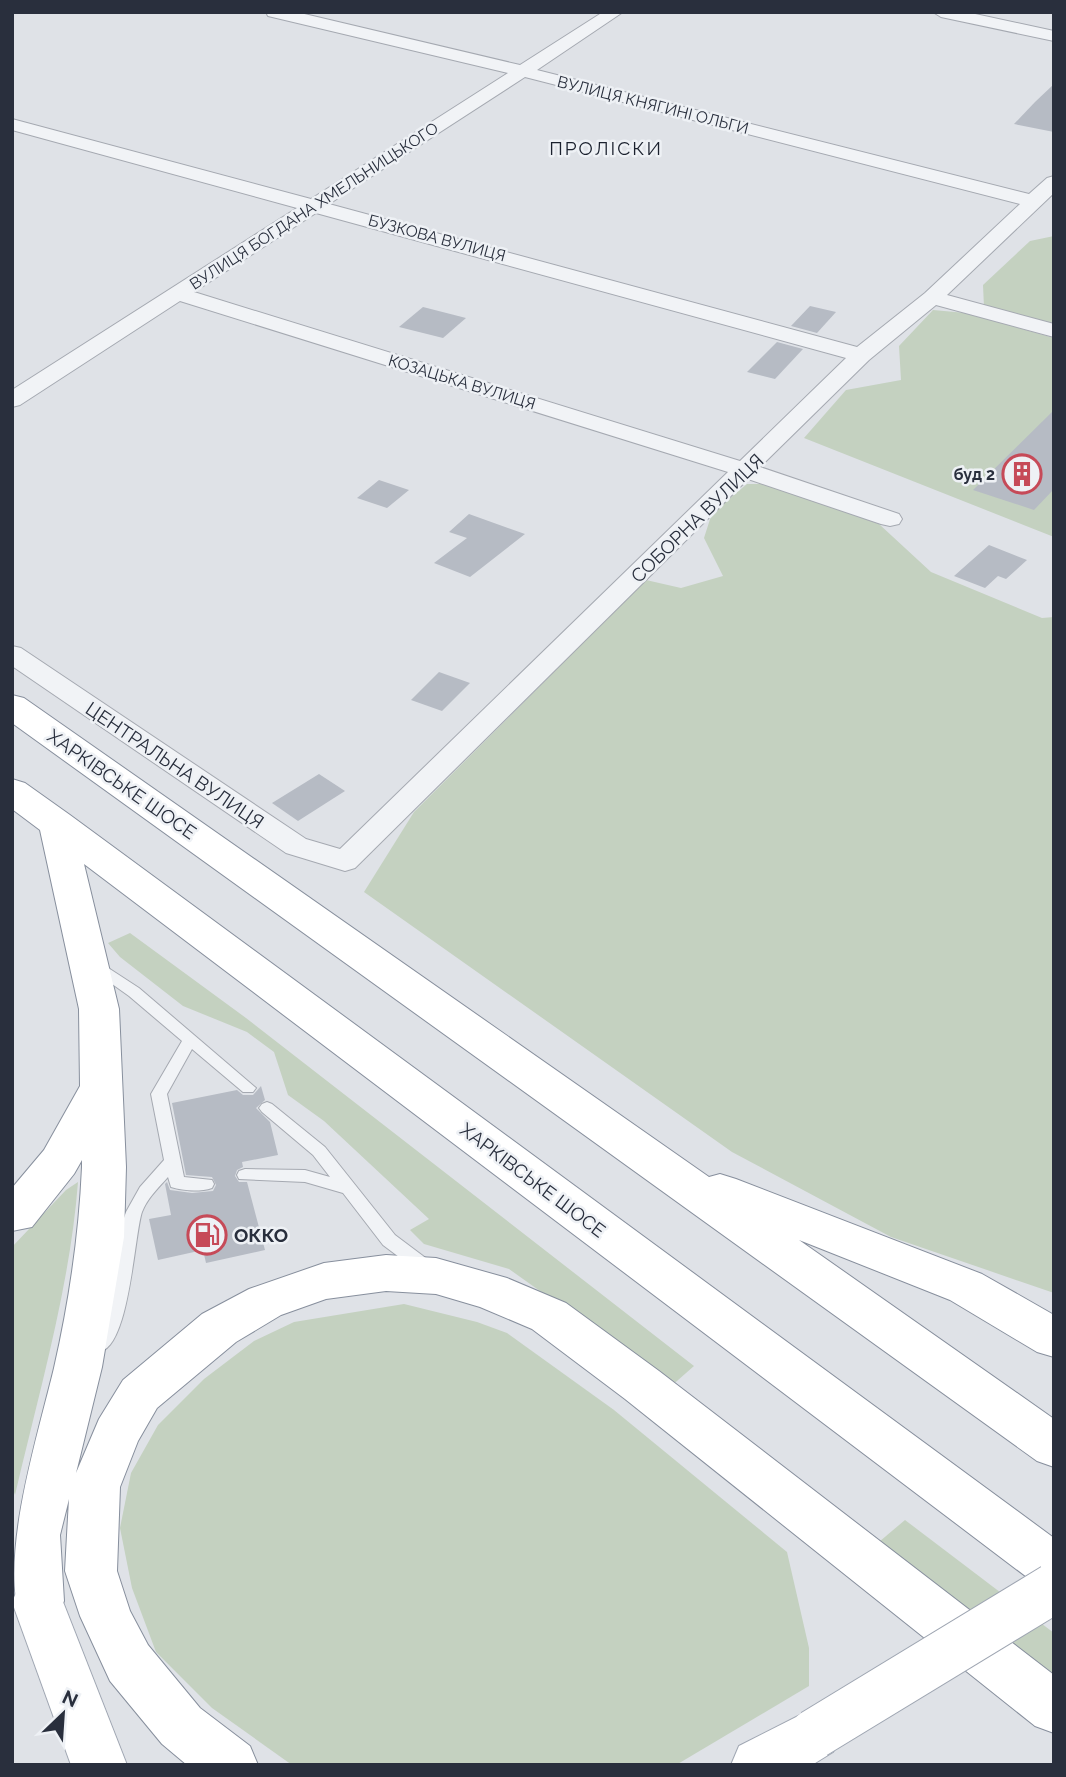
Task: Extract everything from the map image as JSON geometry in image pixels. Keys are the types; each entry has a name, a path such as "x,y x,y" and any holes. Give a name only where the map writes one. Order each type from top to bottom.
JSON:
{"main road":[{"name":"ХАРКІВСЬКЕ ШОСЕ","path":"12,706 1054,1446"},
{"name":"ХАРКІВСЬКЕ ШОСЕ","path":"12,791 1054,1569"},
{"path":"57,824 99,1009 103,1083 101,1237 78,1367 35,1535 28,1585 99,1765"},
{"path":"14,1216 59,1162 103,1083"},
{"path":"666,1170 965,1287 1054,1338"},
{"path":"230,1765 181,1726 129,1663 106,1616 91,1571 95,1486 116,1434 140,1394 219,1328 265,1302 324,1281 386,1273 436,1276 468,1284 549,1316 642,1385 1054,1708"},
{"path":"965,1287 1054,1305"},
{"path":"759,1765 1054,1588"}],"street":[{"name":"ВУЛИЦЯ КНЯГИНІ ОЛЬГИ","path":"274,12 522,71 1032,201"},
{"name":"ВУЛИЦЯ БОГДАНА ХМЕЛЬНИЦЬКОГО","path":"12,400 615,12"},
{"path":"941,12 1054,36"},
{"name":"БУЗКОВА ВУЛИЦЯ","path":"12,124 861,355"},
{"name":"СОБОРНА ВУЛИЦЯ","path":"345,861 861,355 932,297 1054,182"},
{"name":"КОЗАЦЬКА ВУЛИЦЯ","path":"178,294 746,470 890,519"},
{"path":"932,297 1054,331"},
{"name":"ЦЕНТРАЛЬНА ВУЛИЦЯ","path":"12,654 296,846 345,861"}],"lane":[{"path":"86,958 134,992 248,1088"},
{"path":"189,1041 159,1094 177,1183 206,1184"},
{"path":"267,1108 319,1151 388,1240 419,1265 468,1284"},
{"path":"78,1367 105,1340 118,1300 134,1213 147,1190 173,1161"},
{"path":"245,1175 305,1175 346,1188"}],"green space":[{"path":"1054,236 1054,327 984,307 983,285 1030,241"},
{"path":"933,310 966,313 1054,338 1054,537 804,438 846,390 901,380 899,346"},
{"path":"747,484 770,484 879,524 931,572 1042,618 1054,617 1054,1293 891,1237 732,1152 364,892 414,812 646,580 681,588 723,576 704,538 712,513"},
{"path":"130,933 246,1018 694,1366 669,1388 599,1333 509,1269 424,1244 410,1230 429,1219 324,1121 288,1095 274,1052 247,1032 183,1006 120,957 108,943"},
{"path":"78,1182 61,1300 15,1495 12,1486 12,1247 66,1190"},
{"path":"404,1304 477,1322 507,1333 614,1410 787,1552 809,1648 809,1686 676,1765 292,1765 212,1708 156,1652 132,1588 120,1528 131,1473 158,1425 204,1379 254,1341 294,1322"},
{"path":"905,1520 1054,1633 1054,1687 873,1547"}],"building":[{"path":"1054,84 1054,132 1014,124 1035,102"},
{"path":"810,306 836,312 817,333 791,326"},
{"path":"423,307 466,318 443,338 399,327"},
{"path":"777,342 803,349 775,379 747,372"},
{"name":"буд 2","path":"1054,410 1054,489 1034,510 973,490"},
{"path":"379,480 409,490 387,508 357,498"},
{"path":"469,514 525,534 470,577 434,563 467,538 449,532"},
{"path":"989,545 1027,560 1006,579 998,576 985,588 954,576"},
{"path":"439,672 470,683 442,711 411,700"},
{"path":"319,774 345,791 298,821 272,803"},
{"path":"261,1086 265,1100 256,1108 270,1122 278,1155 242,1162 243,1167 237,1170 235,1176 239,1182 247,1182 265,1250 206,1263 203,1250 158,1260 149,1219 171,1215 165,1184 167,1182 170,1190 192,1193 213,1191 216,1185 212,1177 186,1175 172,1103 237,1090 243,1095 253,1095"}],"place":[{"name":"буд 2","path":"1022,474"},
{"name":"ОККО","path":"207,1235"}],"district":[{"name":"ПРОЛІСКИ","path":"606,148"}]}
